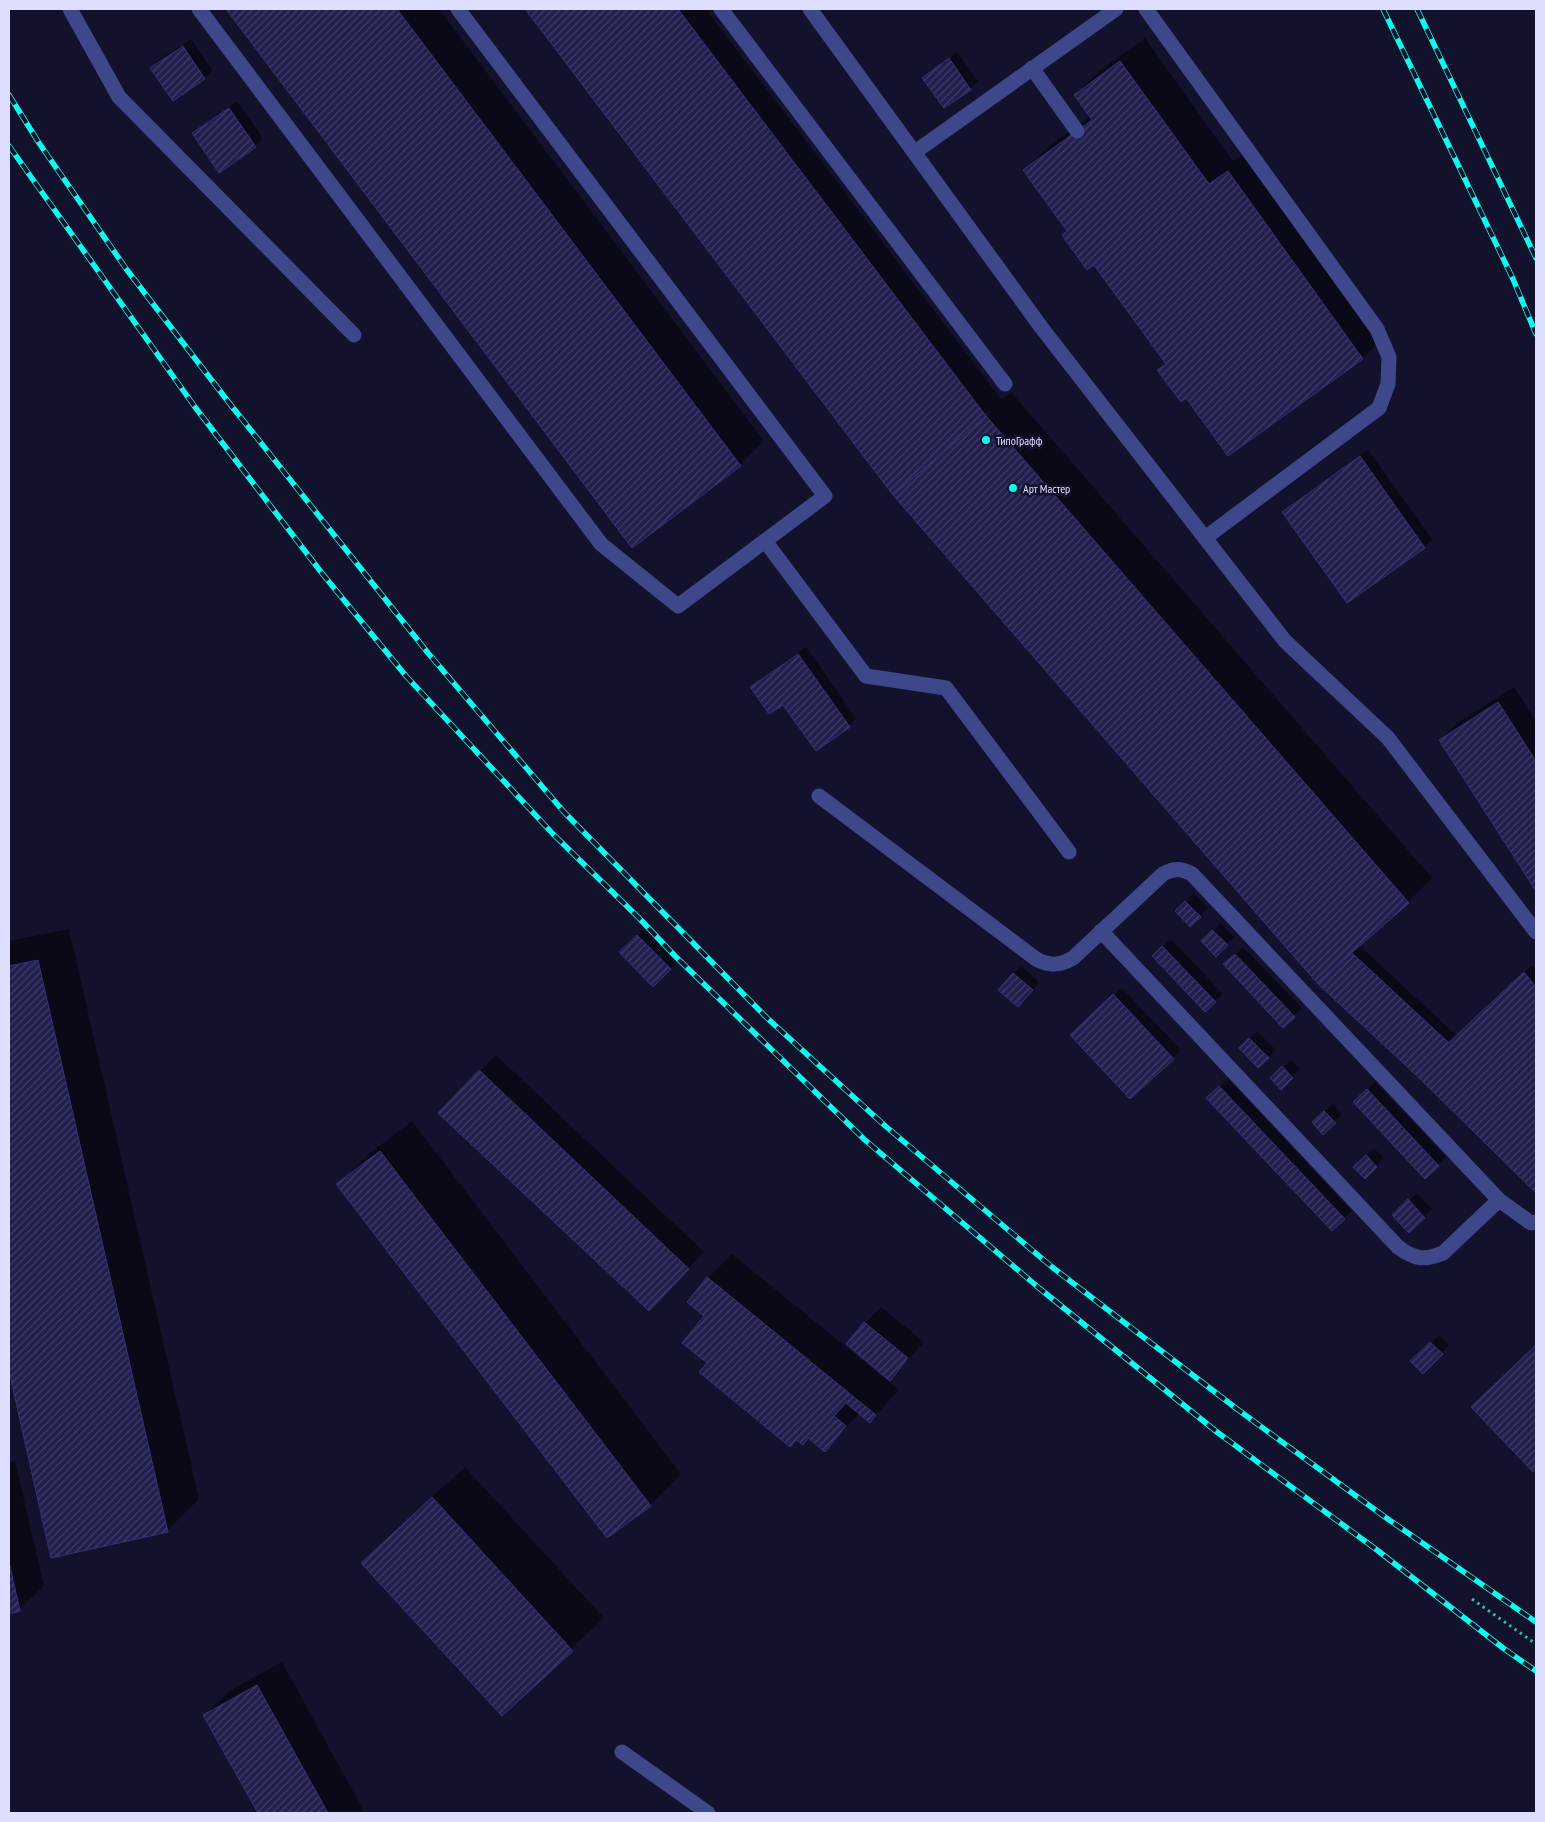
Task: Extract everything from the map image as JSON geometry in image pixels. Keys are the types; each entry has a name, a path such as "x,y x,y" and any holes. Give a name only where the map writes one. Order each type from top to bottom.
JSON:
{"lane":[{"path":"70,9 119,97 354,335"},
{"path":"199,9 601,544 678,606 825,496 458,9"},
{"path":"721,9 1005,384"},
{"path":"810,9 1041,327 1285,641 1388,738 1536,932"},
{"path":"915,152 1116,9"},
{"path":"1146,9 1377,329 1389,357 1388,384 1379,408 1205,538"},
{"path":"1032,68 1077,131"},
{"path":"764,542 866,676 946,688 1069,852"},
{"path":"820,796 1045,964 1064,963 1073,958 1162,874 1177,868 1192,874 1499,1200 1531,1223 1536,1222"},
{"path":"1101,932 1398,1247 1408,1254 1419,1258 1432,1258 1443,1253 1499,1200"},
{"path":"622,1752 708,1813"}],"path":[{"path":"1472,1599 1536,1644"}],"building":[{"path":"226,9 397,9 741,466 632,548"},
{"path":"525,9 678,9 986,416 893,495"},
{"path":"183,46 205,79 173,101 150,68"},
{"path":"949,58 971,90 944,108 922,78"},
{"path":"1120,61 1209,184 1228,171 1363,359 1228,456 1186,398 1181,402 1157,370 1166,364 1094,265 1087,270 1062,235 1067,231 1023,170 1092,120 1074,95"},
{"path":"229,108 256,147 219,173 192,133"},
{"path":"986,416 1409,903 1317,983 893,495"},
{"path":"1360,456 1425,548 1347,603 1282,512"},
{"path":"798,654 850,727 816,751 783,705 769,714 750,687"},
{"path":"1498,702 1536,761 1536,891 1439,740"},
{"path":"1185,901 1201,917 1190,927 1175,911"},
{"path":"1212,930 1228,945 1216,957 1201,941"},
{"path":"637,935 671,969 653,987 619,952"},
{"path":"1162,946 1216,1002 1205,1012 1152,956"},
{"path":"1352,953 1449,1043 1415,1074 1317,983"},
{"path":"1235,954 1295,1017 1283,1028 1223,964"},
{"path":"38,960 168,1532 51,1558 9,1371 9,966"},
{"path":"1524,972 1536,987 1536,1193 1415,1074"},
{"path":"1013,973 1033,990 1018,1007 998,990"},
{"path":"1113,994 1174,1059 1130,1099 1070,1035"},
{"path":"1249,1038 1269,1058 1258,1068 1239,1048"},
{"path":"1282,1066 1293,1078 1281,1090 1270,1078"},
{"path":"479,1070 689,1269 649,1311 438,1113"},
{"path":"1219,1086 1345,1219 1332,1231 1206,1098"},
{"path":"1367,1089 1439,1166 1425,1179 1353,1102"},
{"path":"1324,1111 1336,1123 1323,1135 1312,1122"},
{"path":"380,1151 651,1506 607,1538 336,1184"},
{"path":"1366,1155 1377,1167 1365,1179 1353,1167"},
{"path":"1408,1199 1425,1218 1409,1233 1392,1215"},
{"path":"707,1277 876,1415 870,1423 846,1403 834,1416 846,1426 825,1452 808,1438 803,1445 796,1440 790,1447 699,1372 707,1363 682,1343 704,1316 687,1302"},
{"path":"864,1322 908,1358 890,1381 846,1344"},
{"path":"1430,1342 1443,1354 1423,1374 1410,1361"},
{"path":"1536,1345 1536,1468 1533,1472 1471,1407"},
{"path":"432,1497 573,1651 502,1716 361,1563"},
{"path":"9,1562 20,1611 9,1614"},
{"path":"257,1685 328,1813 258,1813 203,1715"}],"railway":[{"path":"1383,9 1513,279 1536,334"},
{"path":"1417,9 1536,258"},
{"path":"9,95 39,143 127,270 230,404 428,653 564,812 766,1017 883,1124 1052,1267 1237,1409 1385,1517 1536,1622"},
{"path":"9,146 195,407 321,572 406,676 553,834 675,956 865,1140 1039,1288 1217,1432 1377,1550 1503,1648 1536,1671"}],"place":[{"name":"ТипоГрафф","path":"986,440"},
{"name":"Арт Мастер","path":"1013,488"}]}
